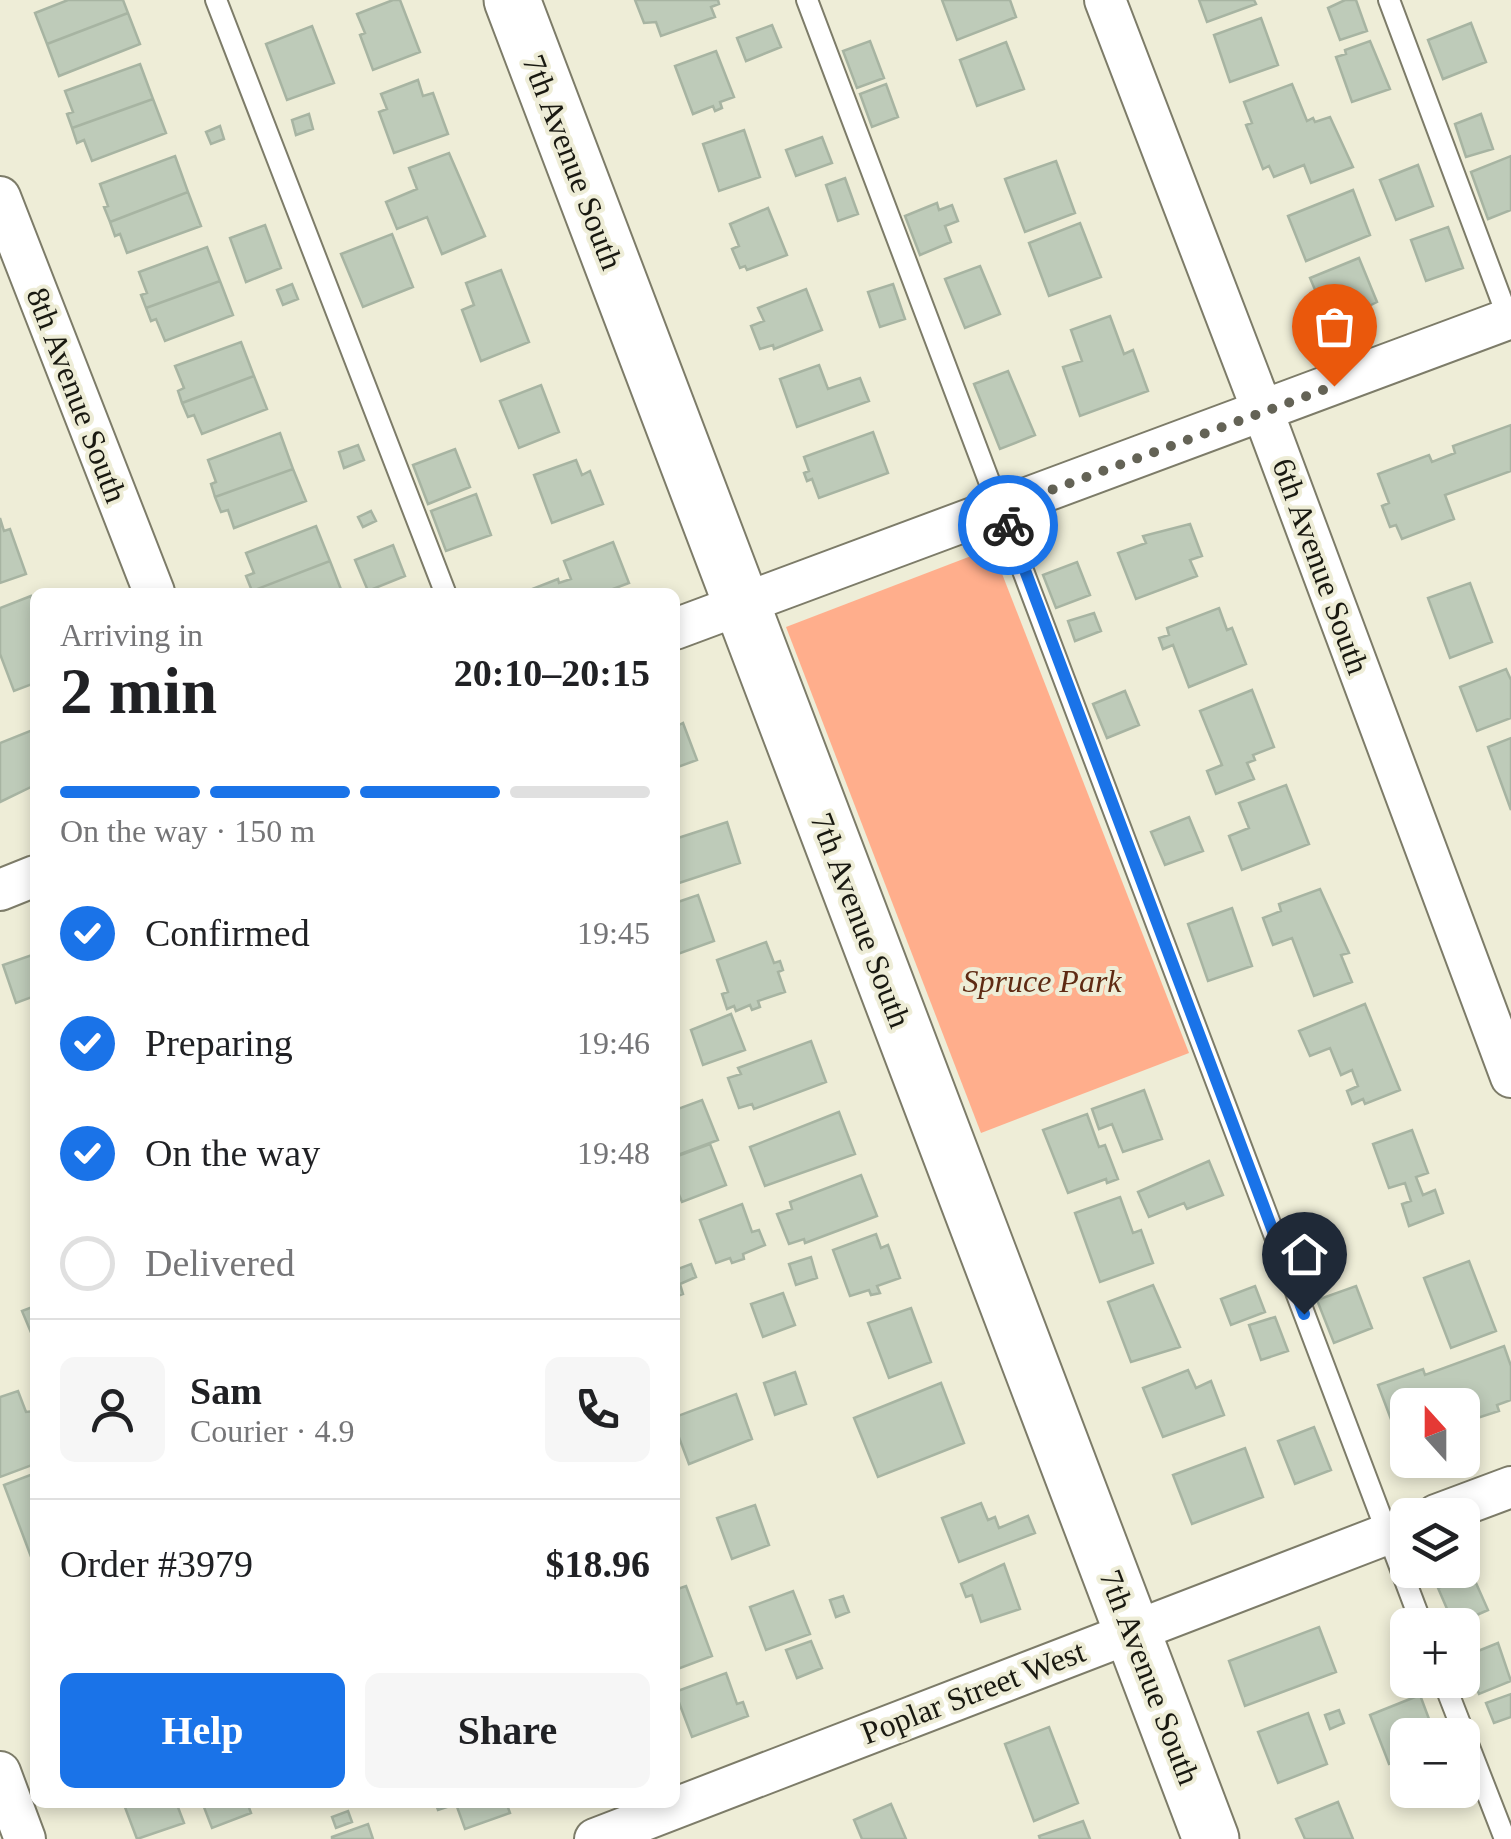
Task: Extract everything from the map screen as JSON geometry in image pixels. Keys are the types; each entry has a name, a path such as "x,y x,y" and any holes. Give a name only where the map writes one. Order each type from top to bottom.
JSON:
{"street":[{"name":"7th Avenue South","path":"512,0 1211,1839"},
{"name":"6th Avenue South","path":"1105,0 1511,1077"},
{"name":"8th Avenue South","path":"0,196 152,588"},
{"path":"680,627 1510,321"},
{"path":"0,890 30,878"},
{"path":"1480,1499 1511,1487"},
{"name":"Poplar Street West","path":"680,1803 1390,1533"},
{"path":"0,1772 25,1839"},
{"name":"Poplar Street West","path":"617,1827 667,1808"}],"lane":[{"path":"216,0 443,588"},
{"path":"807,0 1390,1512"},
{"path":"1388,0 1510,321"},
{"path":"1450,1698 1505,1839"}],"green space":[{"name":"Spruce Park","path":"992,548 1189,1053 981,1133 786,627"}],"building":[{"path":"68,0 123,0 128,13 47,44 35,13"},
{"path":"400,0 420,52 373,70 357,14"},
{"path":"635,0 718,0 719,4 711,7 715,17 661,36 656,22 644,23"},
{"path":"942,0 1010,0 1016,17 957,40"},
{"path":"1199,0 1254,0 1256,4 1207,22"},
{"path":"1345,0 1356,0 1367,31 1340,40 1328,8"},
{"path":"128,13 140,44 59,76 47,44"},
{"path":"1261,18 1278,65 1230,82 1214,35"},
{"path":"1471,23 1486,62 1443,79 1428,40"},
{"path":"772,25 781,47 746,61 737,38"},
{"path":"312,26 334,83 287,100 266,44"},
{"path":"870,41 884,78 857,88 843,51"},
{"path":"1370,41 1390,89 1352,102 1336,57"},
{"path":"1006,42 1024,89 977,106 960,60"},
{"path":"716,51 734,97 720,102 722,108 715,111 713,106 693,114 675,66"},
{"path":"140,64 153,99 72,128 67,114 73,112 65,91"},
{"path":"418,80 423,96 433,93 448,134 394,153 379,112 387,109 381,94"},
{"path":"886,84 898,117 872,127 860,94"},
{"path":"1292,84 1307,121 1330,117 1353,167 1311,183 1304,165 1274,177 1269,166 1263,169 1246,125 1252,123 1244,102"},
{"path":"153,99 166,133 92,161 84,140 77,143 72,128"},
{"path":"309,114 313,129 296,135 292,120"},
{"path":"1481,114 1493,149 1466,157 1455,124"},
{"path":"220,126 224,139 211,144 206,132"},
{"path":"744,130 760,177 719,191 703,144"},
{"path":"822,137 832,163 796,176 786,150"},
{"path":"449,153 485,236 442,254 427,217 397,229 386,202 417,189 409,168"},
{"path":"175,156 188,192 110,222 100,184"},
{"path":"1511,156 1511,210 1488,219 1471,172"},
{"path":"1056,161 1075,213 1025,232 1005,179"},
{"path":"1418,165 1433,206 1396,220 1380,180"},
{"path":"845,178 858,214 838,221 826,185"},
{"path":"1353,190 1370,235 1306,261 1288,216"},
{"path":"188,192 201,226 127,253 110,222"},
{"path":"937,203 939,210 952,205 958,221 945,226 951,242 920,255 905,216"},
{"path":"768,208 787,255 747,270 745,266 740,268 732,249 739,246 730,224"},
{"path":"1080,223 1101,277 1049,296 1029,243"},
{"path":"265,225 281,268 246,282 230,238"},
{"path":"1448,227 1463,268 1426,281 1411,240"},
{"path":"392,234 413,287 363,307 341,254"},
{"path":"207,247 220,281 146,308 141,295 147,293 139,272"},
{"path":"1359,258 1377,302 1367,307 1369,312 1325,326 1311,293 1316,292 1310,278"},
{"path":"980,266 1000,314 965,328 945,279"},
{"path":"501,270 529,342 481,361 462,310 474,305 466,283"},
{"path":"220,281 233,315 165,341 156,319 151,321 146,308"},
{"path":"292,284 298,299 283,305 277,290"},
{"path":"893,284 905,319 880,327 868,292"},
{"path":"806,289 822,330 774,349 773,345 760,349 751,326 764,321 758,308"},
{"path":"1110,316 1124,354 1133,350 1148,391 1080,416 1063,367 1082,361 1071,330"},
{"path":"241,342 254,376 182,403 178,391 184,388 175,366"},
{"path":"819,365 828,389 860,378 869,401 797,427 780,379"},
{"path":"1008,371 1035,435 1000,449 974,384"},
{"path":"254,376 267,409 202,434 194,415 188,417 182,403"},
{"path":"541,385 559,432 519,448 500,401"},
{"path":"1511,425 1511,471 1445,495 1454,519 1402,539 1396,525 1390,527 1382,506 1389,503 1378,474 1429,455 1432,462 1455,453 1453,446"},
{"path":"873,432 888,473 819,498 812,479 807,481 804,473 809,471 804,457"},
{"path":"280,433 293,469 215,497 211,484 216,482 208,460"},
{"path":"358,445 364,460 344,468 339,452"},
{"path":"455,449 470,487 428,504 413,465"},
{"path":"576,460 582,475 590,471 603,504 552,523 534,475"},
{"path":"293,469 306,501 234,528 228,510 221,512 215,497"},
{"path":"476,494 491,535 446,551 431,511"},
{"path":"371,511 376,521 363,527 358,517"},
{"path":"0,518 4,531 10,529 26,574 0,583"},
{"path":"1190,524 1202,556 1190,560 1197,576 1136,599 1118,553 1146,543 1143,536"},
{"path":"316,526 330,561 251,588 246,576 254,573 246,553"},
{"path":"613,542 629,583 616,588 535,588 558,579 559,583 571,579 564,561"},
{"path":"393,545 405,576 367,588 355,560"},
{"path":"330,561 340,588 260,588"},
{"path":"1077,562 1090,595 1056,608 1043,575"},
{"path":"1470,583 1492,642 1450,658 1428,598"},
{"path":"30,596 30,685 14,691 0,654 0,608"},
{"path":"1219,608 1227,630 1232,628 1246,664 1189,687 1173,645 1163,649 1159,638 1169,635 1167,628"},
{"path":"1094,613 1101,631 1075,641 1068,621"},
{"path":"1506,669 1511,680 1511,718 1477,731 1460,687"},
{"path":"1252,690 1274,747 1253,755 1255,760 1247,763 1254,779 1216,794 1207,771 1222,765 1200,711"},
{"path":"1125,691 1139,725 1107,738 1093,704"},
{"path":"683,723 697,760 680,766"},
{"path":"30,731 30,787 0,802 0,743"},
{"path":"1511,738 1511,810 1488,747"},
{"path":"1286,785 1309,844 1242,870 1229,836 1249,828 1239,803"},
{"path":"1189,817 1203,851 1165,865 1151,832"},
{"path":"727,822 740,863 680,883 680,837"},
{"path":"1320,889 1349,953 1341,955 1352,982 1314,996 1292,938 1273,945 1263,918 1281,911 1279,904"},
{"path":"698,895 714,941 680,953 680,901"},
{"path":"1232,908 1252,966 1208,981 1188,924"},
{"path":"766,942 774,963 780,961 783,970 778,972 785,992 758,1001 760,1007 752,1010 750,1005 736,1011 734,1006 727,1009 722,994 728,992 717,960"},
{"path":"30,956 30,998 16,1003 3,965"},
{"path":"1365,1004 1400,1090 1365,1104 1363,1099 1352,1104 1347,1091 1358,1086 1352,1070 1341,1075 1330,1048 1310,1056 1299,1031"},
{"path":"731,1014 745,1050 703,1065 691,1030"},
{"path":"811,1041 826,1082 754,1109 752,1104 739,1108 728,1078 741,1074 738,1068"},
{"path":"1144,1090 1162,1139 1123,1152 1112,1124 1099,1129 1092,1109"},
{"path":"702,1100 718,1140 680,1154 680,1108"},
{"path":"839,1112 855,1154 765,1186 750,1147"},
{"path":"1087,1114 1099,1147 1105,1145 1118,1179 1107,1183 1106,1179 1068,1193 1043,1130"},
{"path":"1412,1130 1428,1173 1416,1177 1423,1195 1435,1190 1443,1213 1409,1226 1402,1204 1411,1201 1405,1183 1389,1188 1373,1144"},
{"path":"710,1144 726,1185 682,1202 680,1155"},
{"path":"1209,1161 1223,1195 1187,1209 1184,1203 1149,1217 1138,1192"},
{"path":"861,1175 877,1216 805,1243 804,1239 789,1244 777,1214 792,1209 790,1202"},
{"path":"1120,1197 1133,1233 1141,1230 1153,1263 1100,1282 1075,1213"},
{"path":"742,1204 752,1232 759,1230 765,1245 743,1254 744,1259 716,1263 700,1220"},
{"path":"876,1234 881,1248 888,1245 900,1278 877,1286 880,1293 871,1295 869,1290 850,1296 833,1250"},
{"path":"811,1257 817,1278 796,1285 789,1264"},
{"path":"1469,1261 1496,1331 1451,1348 1424,1278"},
{"path":"691,1264 696,1277 680,1284 680,1268"},
{"path":"1153,1285 1180,1347 1131,1362 1108,1302"},
{"path":"1255,1286 1265,1312 1231,1325 1221,1299"},
{"path":"1356,1286 1372,1328 1334,1343 1317,1300"},
{"path":"783,1293 795,1325 763,1337 751,1304"},
{"path":"30,1308 30,1330 22,1311"},
{"path":"911,1308 931,1362 889,1378 868,1323"},
{"path":"1275,1317 1288,1351 1261,1360 1249,1325"},
{"path":"1504,1346 1511,1366 1511,1400 1497,1405 1499,1411 1480,1417 1480,1388 1390,1388 1390,1417 1378,1385 1423,1369 1425,1375"},
{"path":"1188,1370 1196,1388 1211,1381 1224,1415 1163,1437 1143,1388"},
{"path":"795,1372 806,1404 775,1415 764,1383"},
{"path":"941,1383 964,1443 878,1477 854,1418"},
{"path":"18,1391 26,1412 30,1412 30,1466 0,1477 0,1397"},
{"path":"736,1394 752,1439 689,1464 680,1440 680,1415"},
{"path":"1314,1427 1331,1470 1295,1484 1278,1441"},
{"path":"1245,1448 1263,1497 1192,1524 1173,1475"},
{"path":"30,1476 30,1554 4,1485"},
{"path":"981,1503 988,1520 995,1517 999,1528 1028,1516 1035,1533 959,1562 942,1518"},
{"path":"755,1505 769,1545 732,1559 717,1518"},
{"path":"1004,1564 1020,1609 981,1622 972,1595 966,1597 961,1584"},
{"path":"686,1586 712,1656 680,1668 680,1588"},
{"path":"1438,1588 1478,1588 1488,1610 1480,1614 1480,1608 1447,1608"},
{"path":"793,1591 810,1634 766,1650 750,1607"},
{"path":"843,1596 849,1612 836,1617 830,1600"},
{"path":"1319,1627 1336,1672 1245,1706 1229,1661"},
{"path":"811,1641 822,1668 797,1678 786,1650"},
{"path":"1498,1643 1511,1681 1480,1694 1480,1650"},
{"path":"726,1673 737,1704 743,1702 748,1716 692,1737 680,1705 680,1690"},
{"path":"1511,1694 1511,1717 1494,1723 1486,1703"},
{"path":"1421,1698 1429,1718 1390,1718 1389,1764 1370,1715"},
{"path":"1339,1710 1344,1723 1330,1729 1325,1715"},
{"path":"1308,1713 1327,1764 1278,1783 1258,1732"},
{"path":"1049,1727 1078,1803 1034,1821 1005,1744"},
{"path":"1338,1802 1353,1839 1305,1839 1296,1819"},
{"path":"891,1804 906,1839 862,1839 854,1820"},
{"path":"125,1808 178,1808 184,1823 137,1839"},
{"path":"204,1808 249,1808 251,1813 212,1828"},
{"path":"457,1808 508,1808 510,1813 465,1829"},
{"path":"348,1811 352,1822 336,1828 332,1817"},
{"path":"1083,1821 1090,1839 1040,1839 1039,1836"},
{"path":"368,1824 373,1839 332,1839 332,1837"}],"way so far":[{"path":"1008,525 1002,508 1334,386"}],"route":[{"path":"1008,525 1304,1314"}]}
